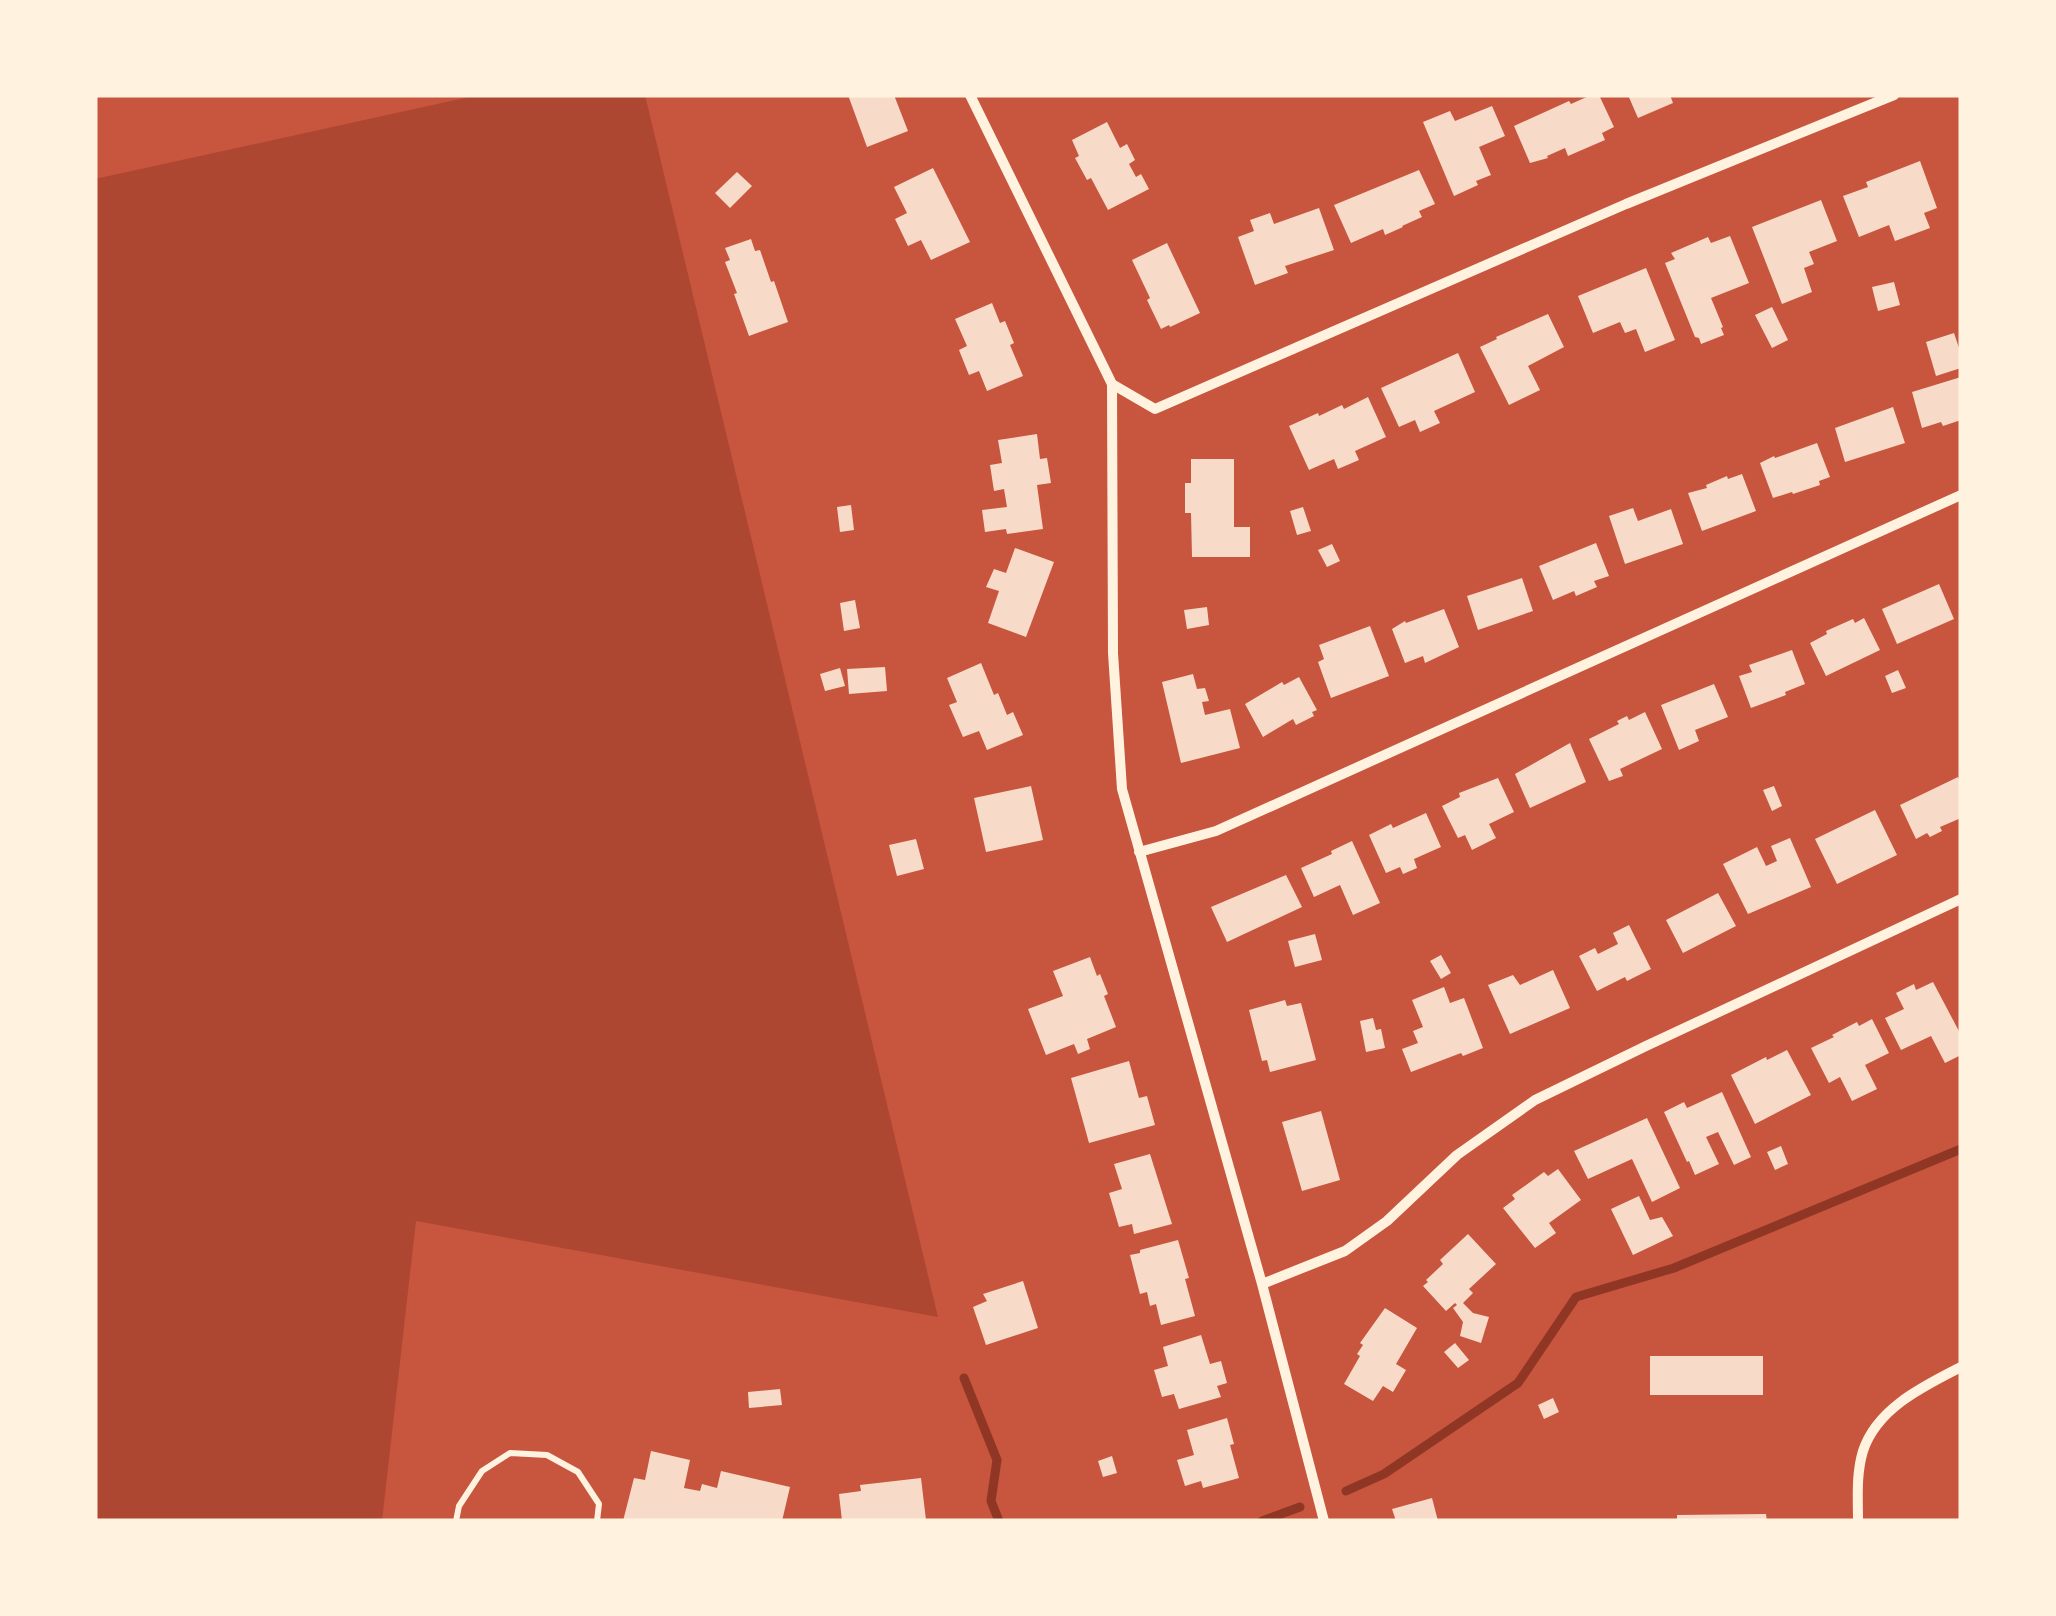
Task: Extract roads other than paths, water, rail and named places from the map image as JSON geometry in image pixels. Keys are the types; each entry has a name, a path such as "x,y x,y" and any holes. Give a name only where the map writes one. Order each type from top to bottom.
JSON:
{"street":[{"path":"970,95 1112,384 1113,653 1122,789 1262,1284 1324,1521"},
{"path":"1112,384 1156,408 1626,204 1894,95"},
{"path":"1139,852 1216,831 1961,495"},
{"path":"1262,1284 1345,1251 1387,1222 1456,1155 1535,1100 1961,899"},
{"path":"1858,1521 1858,1478 1864,1449 1878,1425 1897,1405 1923,1387 1961,1368"}],"lane":[{"path":"456,1521 458,1506 482,1471 510,1453 547,1455 578,1472 599,1504 597,1521"}],"waterway":[{"path":"1346,1491 1384,1474 1518,1383 1576,1297 1674,1268 1961,1149"},
{"path":"964,1378 997,1460 991,1501 999,1521"},
{"path":"1262,1521 1300,1507"}]}
